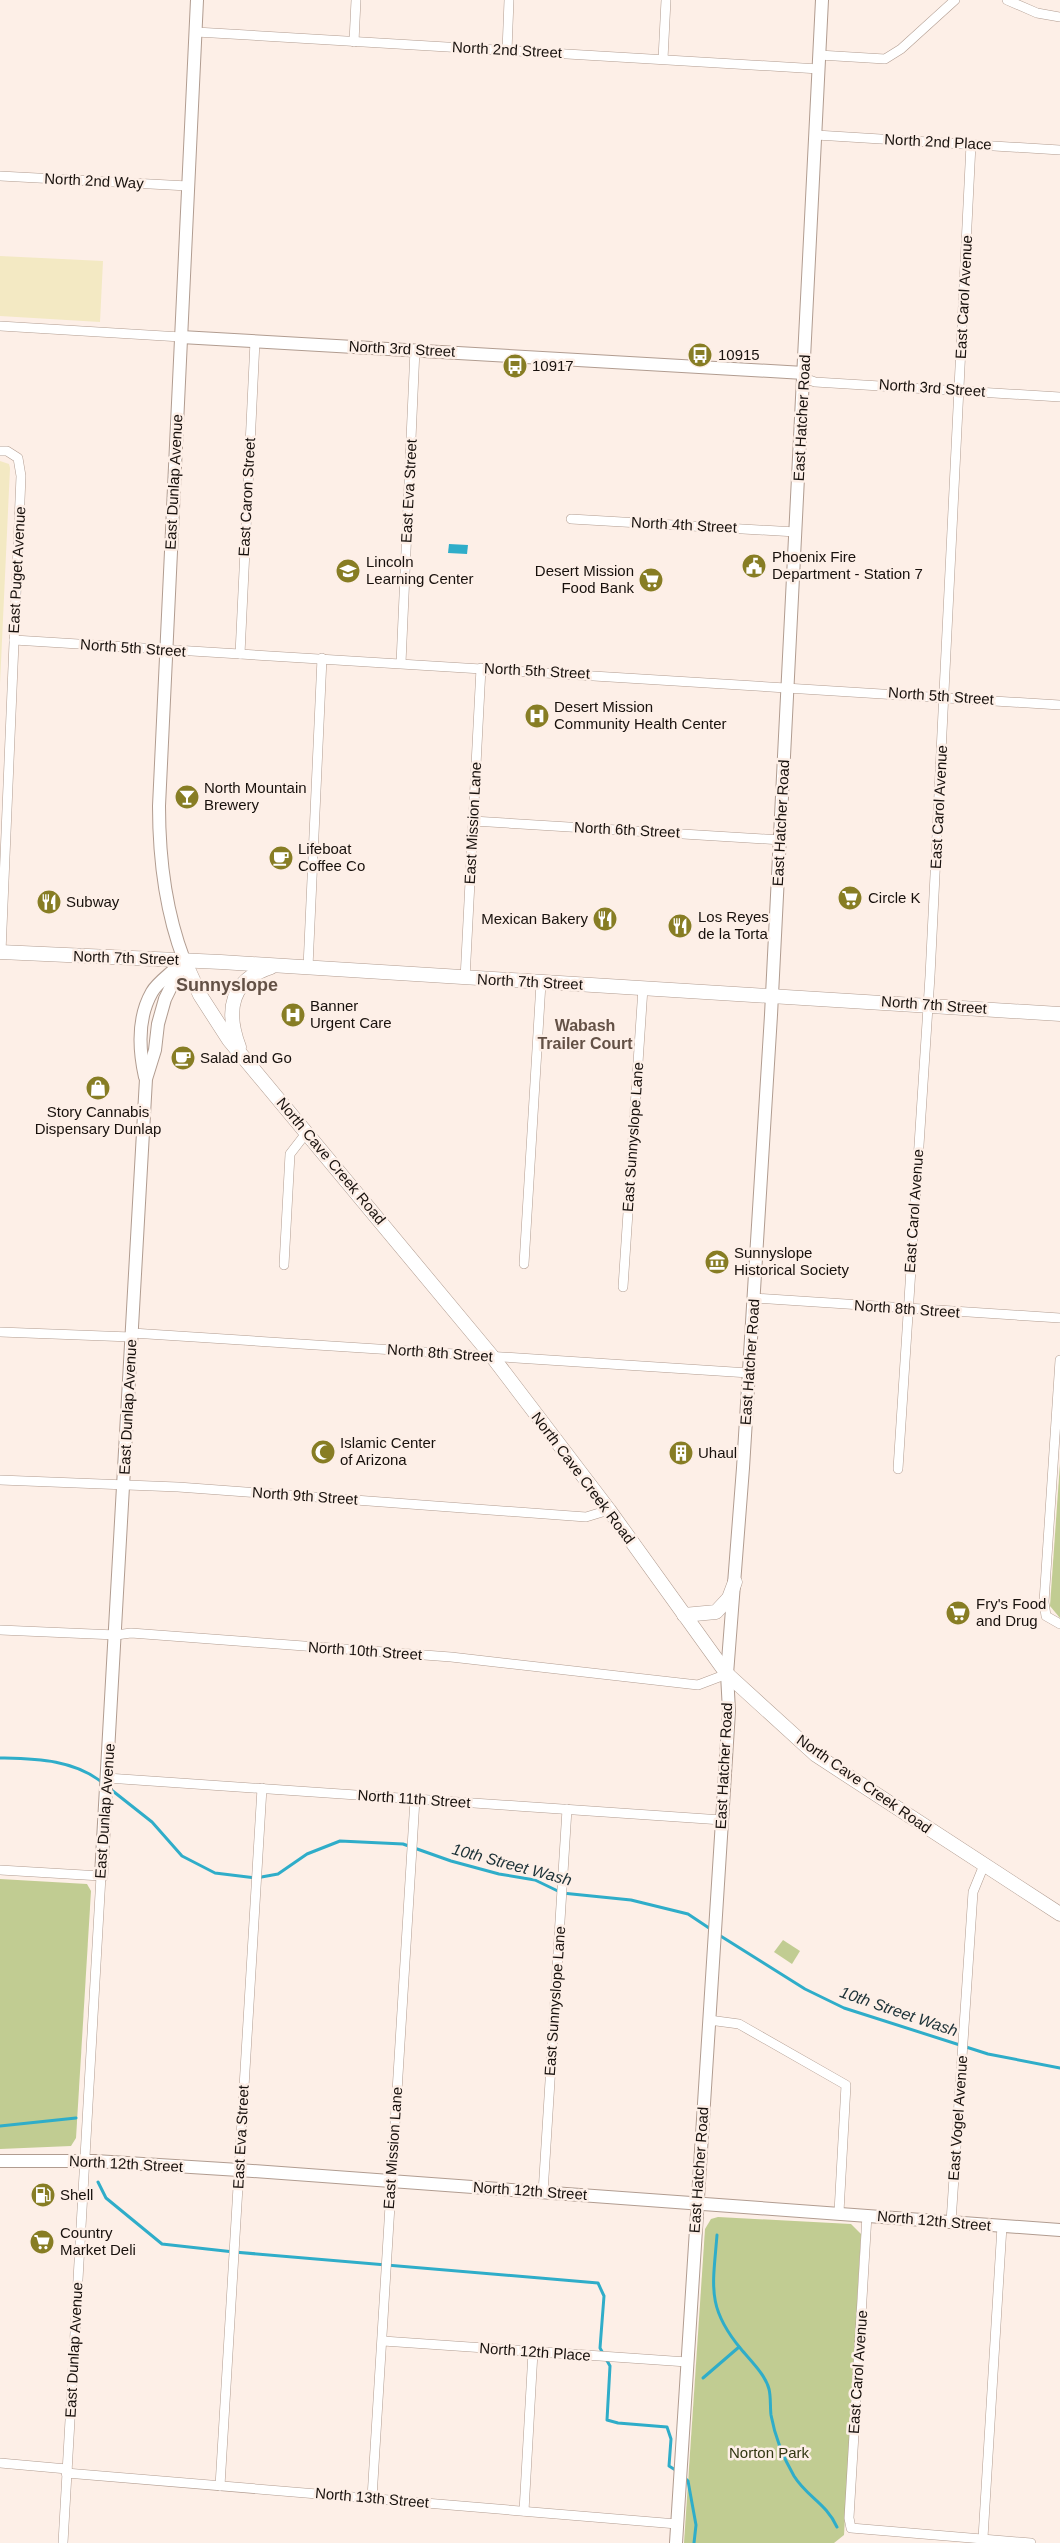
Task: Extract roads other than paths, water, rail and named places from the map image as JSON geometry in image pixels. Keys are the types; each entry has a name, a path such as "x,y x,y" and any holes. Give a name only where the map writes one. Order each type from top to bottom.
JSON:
{"main road":[{"name":"North 7th Street","path":"0,952 278,965 465,979 928,1004 1060,1014"},
{"name":"North Cave Creek Road","path":"184,960 214,1018 243,1057 491,1356 609,1510 727,1674 774,1719 816,1755 1060,1914"},
{"path":"243,1057 233,1023 233,1003 237,990 246,979 258,971 278,965"},
{"path":"684,1615 716,1612 729,1598 735,1582"}],"street":[{"name":"East Dunlap Avenue","path":"63,2543 116,1636 146,1079 155,1050 158,1024 165,999 184,960 166,903 158,837 197,0"},
{"path":"354,42 356,0"},
{"path":"506,50 509,0"},
{"path":"663,59 666,0"},
{"name":"East Hatcher Road","path":"676,2543 729,1711 727,1674 754,1298 772,995 822,0"},
{"path":"819,56 885,59 901,49 955,0"},
{"path":"1007,0 1037,13 1060,17"},
{"name":"North 2nd Street","path":"196,32 819,69"},
{"name":"North 2nd Place","path":"816,135 1060,150"},
{"name":"East Carol Avenue","path":"898,1469 928,1004 971,144"},
{"name":"North 2nd Way","path":"0,176 188,186"},
{"name":"North 3rd Street","path":"0,326 415,349 804,375 815,382 1060,397"},
{"name":"East Caron Street","path":"240,654 255,341"},
{"name":"East Eva Street","path":"401,663 415,349"},
{"name":"East Puget Avenue","path":"0,451 7,451 18,458 21,476 0,952"},
{"name":"North 4th Street","path":"571,519 796,532"},
{"name":"North 5th Street","path":"14,640 1060,704"},
{"path":"308,968 322,658"},
{"name":"East Mission Lane","path":"465,979 481,668"},
{"name":"North 6th Street","path":"473,821 780,840"},
{"path":"524,1264 541,983"},
{"name":"East Sunnyslope Lane","path":"623,1287 643,988"},
{"path":"284,1265 290,1154 307,1132"},
{"name":"North 8th Street","path":"754,1298 908,1310 1060,1318"},
{"name":"North 8th Street","path":"0,1332 132,1335 749,1373"},
{"path":"1060,1360 1044,1602 1046,1616 1060,1624"},
{"name":"North 9th Street","path":"0,1480 178,1487 586,1517 609,1510"},
{"name":"North 10th Street","path":"0,1630 116,1636 130,1633 451,1657 698,1685 727,1674"},
{"name":"North 11th Street","path":"107,1778 722,1820"},
{"name":"East Eva Street","path":"220,2486 262,1788"},
{"name":"East Mission Lane","path":"372,2498 414,1799"},
{"name":"East Sunnyslope Lane","path":"543,2192 567,1809"},
{"name":"East Vogel Avenue","path":"951,2222 973,1892 984,1865"},
{"path":"0,1870 101,1876"},
{"path":"709,2020 739,2024 846,2085 839,2212"},
{"name":"North 12th Street","path":"0,2161 84,2161 239,2170 839,2212 1060,2230"},
{"name":"East Carol Avenue","path":"867,2215 849,2518 851,2528 907,2538"},
{"path":"983,2538 1002,2226"},
{"name":"North 12th Place","path":"382,2341 687,2362"},
{"path":"524,2511 533,2352"},
{"name":"North 13th Street","path":"0,2463 220,2486 677,2524"},
{"path":"907,2538 983,2538 1031,2543"}],"water":[{"path":"449,544 468,545 467,554 448,553"}],"waterway":[{"name":"10th Street Wash","path":"0,1758 40,1760 67,1765 79,1769 103,1783"},
{"name":"10th Street Wash","path":"109,1788 152,1822 182,1856 215,1873 256,1878 278,1874 307,1854 340,1841 403,1844 451,1861 499,1874 535,1880 562,1893 631,1900 688,1914 712,1930"},
{"name":"10th Street Wash","path":"719,1935 805,1989 844,2008 988,2054 1060,2068"},
{"path":"0,2126 76,2118"},
{"path":"98,2182 106,2198 162,2244 234,2252 598,2283 604,2296 600,2348 610,2366 607,2420 618,2423 667,2427 671,2439 669,2466 677,2471"},
{"path":"717,2235 714,2295 722,2321 767,2383 775,2431 783,2454 794,2476 833,2519 837,2527"},
{"path":"703,2378 739,2347"},
{"path":"684,2477 688,2481 696,2525 694,2543"}],"place":[{"name":"10915","path":"700,355"},
{"name":"10917","path":"515,366"},
{"name":"Phoenix Fire Department - Station 7","path":"754,566"},
{"name":"Lincoln Learning Center","path":"348,571"},
{"name":"Desert Mission Food Bank","path":"651,580"},
{"name":"Desert Mission Community Health Center","path":"537,716"},
{"name":"North Mountain Brewery","path":"187,797"},
{"name":"Lifeboat Coffee Co","path":"281,858"},
{"name":"Circle K","path":"850,898"},
{"name":"Subway","path":"49,902"},
{"name":"Mexican Bakery","path":"605,919"},
{"name":"Los Reyes de la Torta","path":"680,926"},
{"name":"Banner Urgent Care","path":"293,1015"},
{"name":"Salad and Go","path":"183,1058"},
{"name":"Story Cannabis Dispensary Dunlap","path":"98,1088"},
{"name":"Sunnyslope Historical Society","path":"717,1262"},
{"name":"Islamic Center of Arizona","path":"323,1452"},
{"name":"Uhaul","path":"681,1453"},
{"name":"Fry's Food and Drug","path":"958,1613"},
{"name":"Shell","path":"43,2195"},
{"name":"Country Market Deli","path":"42,2242"}],"district":[{"name":"Sunnyslope","path":"227,985"},
{"name":"Wabash Trailer Court","path":"585,1034"}],"park label":[{"name":"Norton Park","path":"769,2453"}]}
